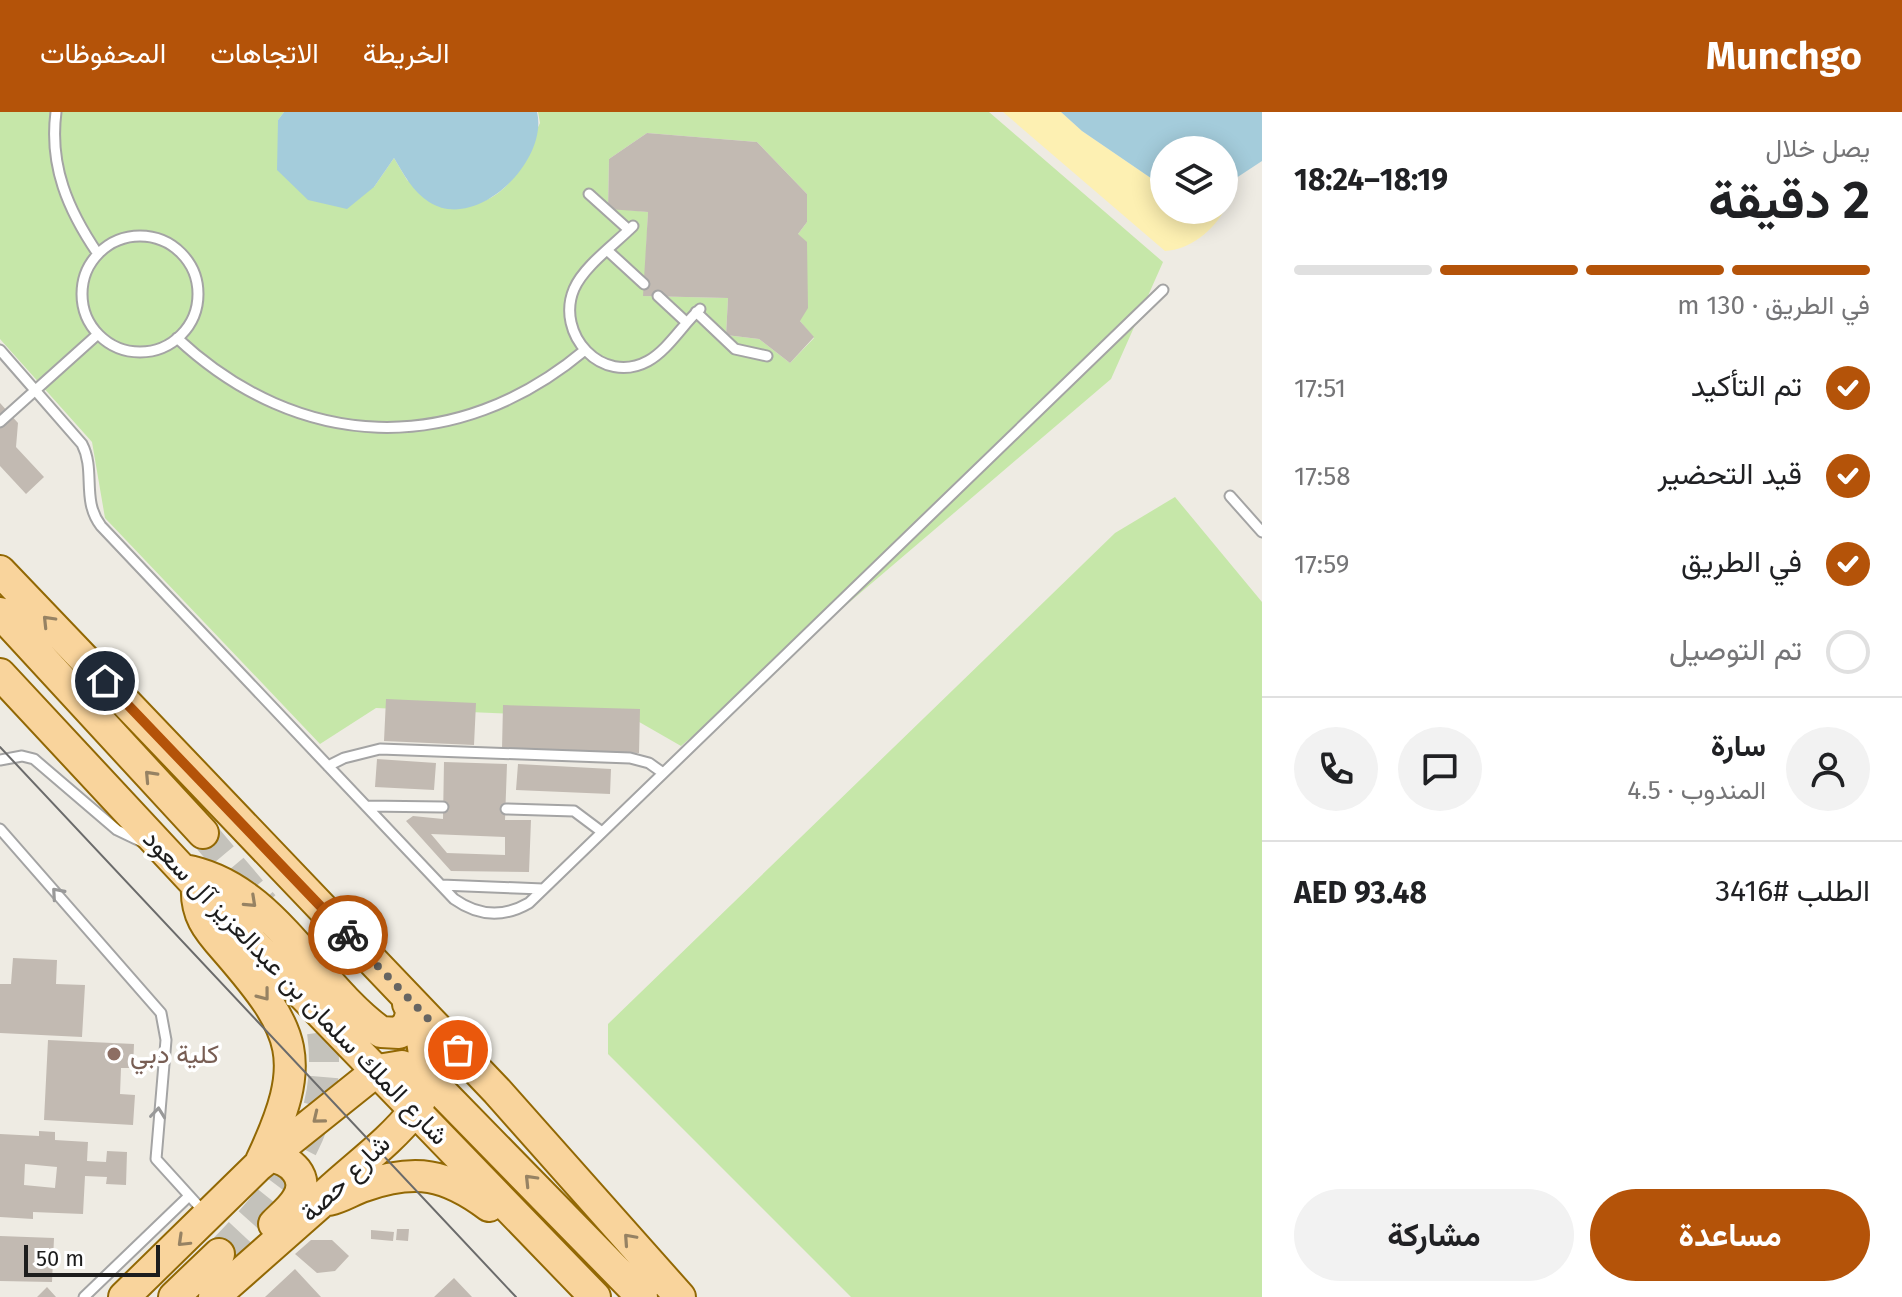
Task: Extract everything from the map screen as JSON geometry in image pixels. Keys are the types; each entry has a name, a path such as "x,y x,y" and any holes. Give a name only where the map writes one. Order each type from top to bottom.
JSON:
{"main road":[{"path":"0,571 405,1000 497,1091 680,1297"},
{"path":"0,613 203,833"},
{"name":"شارع الملك سلمان بن عبدالعزيز آل سعود","path":"0,674 158,844 595,1297"},
{"path":"264,1162 286,1097 290,1070 287,1037 270,1002 200,918 190,877 219,878 243,894 381,1032 399,1033 408,1024 405,1000"},
{"path":"405,1000 423,1052 424,1086 415,1110"},
{"path":"124,1297 198,1206 264,1162 378,1070 402,1066 424,1074 469,1117 642,1297"},
{"path":"443,1141 434,1122 439,1107 451,1104 469,1117"},
{"name":"شارع حصة","path":"214,1297 324,1200 328,1192 415,1110"},
{"path":"246,1269 257,1244 300,1192 295,1167 264,1162"},
{"path":"324,1200 394,1178 436,1177 466,1189 546,1247"},
{"path":"174,1297 219,1254"}],"lane":[{"path":"56,112 54,144 62,188 80,228 98,254"},
{"path":"589,194 631,228 578,282 572,296 570,331 585,350 604,364 638,365 657,355 698,310 735,349 767,356"},
{"path":"140,235 163,240 182,254 194,274 197,297 191,320 177,338 167,345 143,352 119,348 98,334 82,300 85,275 98,254 117,240 140,235"},
{"path":"608,251 644,284"},
{"path":"0,350 85,449 89,503 101,526 441,885 463,906 496,914 519,909 543,889 1163,290"},
{"path":"658,296 686,322"},
{"path":"0,422 98,334"},
{"path":"177,338 223,377 276,406 334,423 378,428 424,426 482,412 537,386 585,350"},
{"path":"1230,496 1262,532"},
{"path":"328,766 362,752 399,750 630,758 649,763 663,773"},
{"path":"0,760 22,756 34,759 117,830 136,841 158,844"},
{"path":"366,806 443,807"},
{"path":"506,809 574,811 602,832"},
{"path":"0,829 161,1013 166,1040 155,1151 160,1165 198,1206 84,1297"},
{"path":"441,885 543,889"}],"green space":[{"path":"0,112 284,112 278,120 374,187 394,158 407,180 451,209 488,199 510,182 540,123 538,112 989,112 1163,262 1111,379 681,746 634,719 376,708 320,744 105,518 92,442 0,339","holes":["647,133 757,142 807,194 807,222 798,234 800,321 814,338 790,363 759,339 726,335 728,298 644,296 648,212 608,208 609,159"]},
{"path":"1175,497 1262,602 1262,1297 851,1297 608,1054 608,1024 1115,533"}],"sand":[{"path":"1003,112 1061,112 1082,131 1150,177 1150,224 1214,224 1192,243 1165,251"}],"water":[{"path":"284,112 537,112 538,131 532,151 506,187 468,208 448,209 423,198 394,158 374,187 347,209 308,200 277,170 278,120"},
{"path":"1061,112 1262,112 1262,161 1238,177 1238,136 1150,136 1150,177 1082,131"}],"building":[{"path":"647,133 757,142 807,194 807,222 798,234 807,242 808,308 800,321 814,337 790,363 759,339 726,335 728,298 643,296 648,212 608,209 609,159"},
{"path":"0,403 18,423 16,447 44,477 26,494 0,466"},
{"path":"386,699 476,703 474,745 384,741"},
{"path":"503,705 640,709 639,753 502,749"},
{"path":"377,759 436,763 434,790 375,787"},
{"path":"444,762 507,764 505,820 531,820 529,872 451,871 406,821 413,816 443,819","holes":["431,834 505,837 505,855 447,853"]},
{"path":"518,764 611,769 610,794 516,790"},
{"path":"13,958 57,960 56,984 85,985 82,1037 0,1033 0,984 11,984"},
{"path":"48,1040 134,1044 133,1068 121,1068 120,1094 135,1095 133,1125 44,1120"},
{"path":"39,1131 55,1132 55,1140 88,1142 87,1161 106,1162 107,1151 127,1152 126,1185 106,1184 107,1177 85,1176 83,1214 33,1212 33,1219 0,1217 0,1134 39,1136","holes":["25,1164 57,1167 55,1188 24,1185"]},
{"path":"397,1229 409,1229 408,1241 396,1240"},
{"path":"371,1230 394,1232 393,1241 371,1239"},
{"path":"0,1236 54,1238 52,1282 0,1281"},
{"path":"311,1240 332,1240 349,1256 335,1271 317,1273 295,1254"},
{"path":"295,1269 321,1297 265,1297"},
{"path":"454,1278 472,1297 434,1297"},
{"path":"47,1287 56,1297 37,1297"}],"tunnel":[{"path":"203,833 264,905"},
{"path":"219,1254 270,1198 290,1170 318,1109 323,1075 323,1039 315,998"}],"tram line":[{"path":"0,747 516,1297"}],"way so far":[{"path":"348,935 458,1050"}],"place":[{"name":"كلية دبي","path":"114,1054"}],"route":[{"path":"105,681 348,935"}]}
